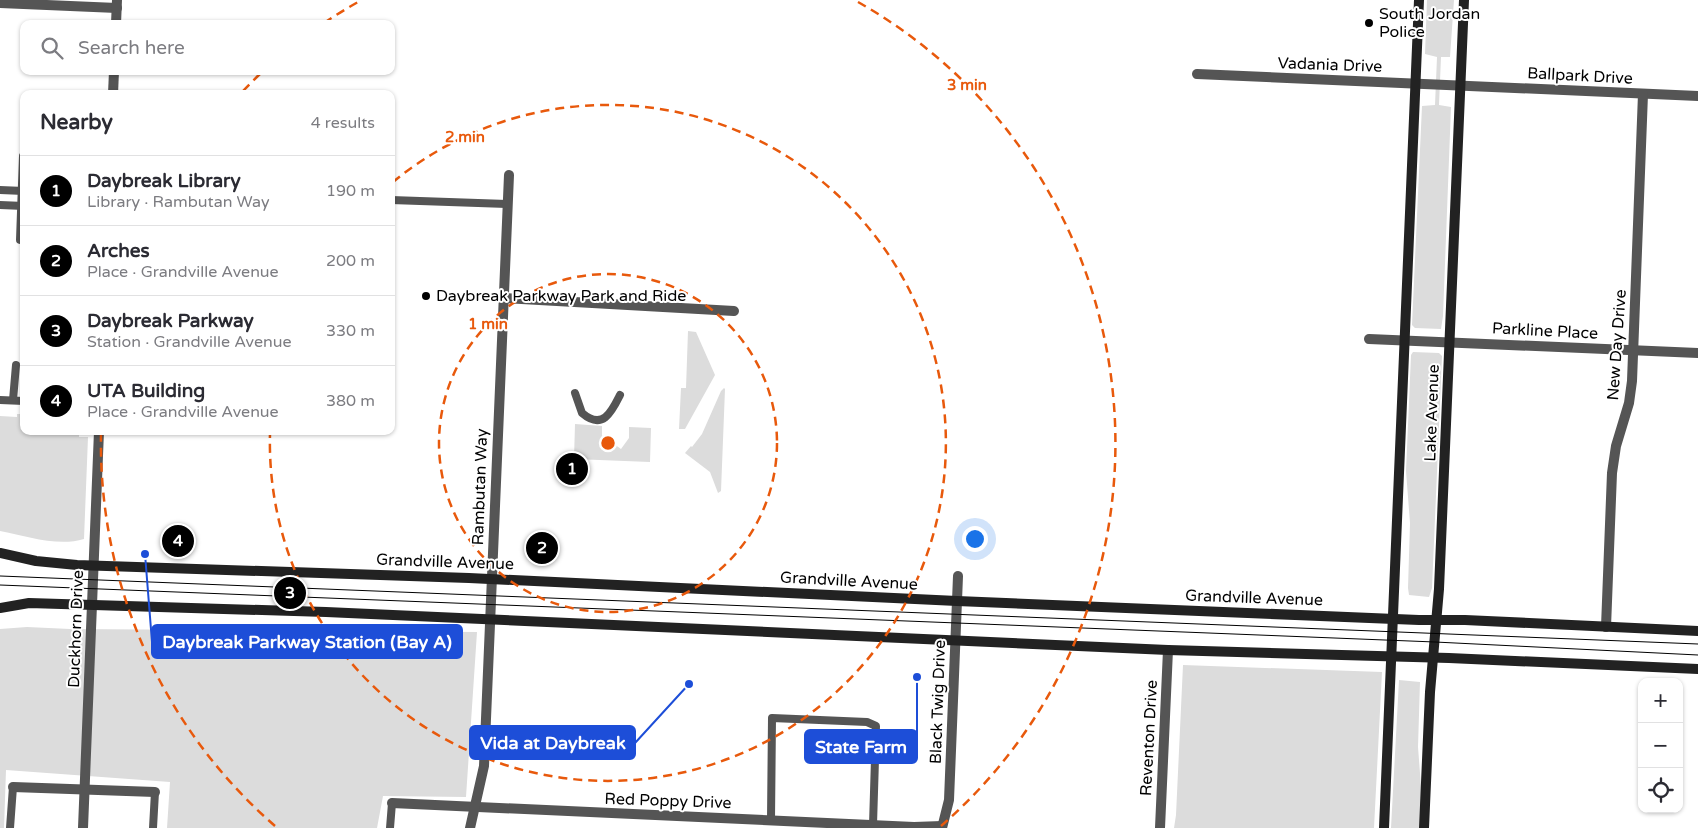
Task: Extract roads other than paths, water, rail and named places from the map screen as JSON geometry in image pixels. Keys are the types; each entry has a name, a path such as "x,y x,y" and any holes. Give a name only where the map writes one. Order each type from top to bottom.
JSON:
{"street":[{"name":"Lake Avenue","path":"1384,828 1419,0"},
{"name":"Lake Avenue","path":"1424,828 1433,658 1437,621 1464,0"},
{"path":"0,3 117,4 116,20"},
{"name":"Vadania Drive","path":"1197,74 1461,86"},
{"path":"113,90 114,75"},
{"name":"Ballpark Drive","path":"1461,86 1698,96"},
{"name":"New Day Drive","path":"1606,627 1612,473 1616,446 1631,392 1643,94"},
{"name":"Rambutan Way","path":"470,828 484,766 508,175"},
{"path":"503,298 734,311"},
{"name":"Parkline Place","path":"1369,339 1698,353"},
{"name":"Duckhorn Drive","path":"83,828 99,435"},
{"name":"Grandville Avenue","path":"0,553 53,564 94,566 491,579 957,601 1698,631"},
{"name":"Black Twig Drive","path":"942,827 949,800 958,576"},
{"path":"0,608 29,604 92,605 490,619 1168,650 1433,658 1698,670"},
{"name":"Reventon Drive","path":"1160,828 1168,650"},
{"path":"13,787 155,792"},
{"name":"Red Poppy Drive","path":"392,803 771,820 842,826 942,827"}],"lane":[{"path":"0,190 20,191"},
{"path":"395,200 507,204"},
{"path":"0,205 20,206"},
{"path":"13,400 16,365"},
{"path":"575,393 582,413 593,419 600,420 612,412 620,395"},
{"path":"0,400 20,401"},
{"path":"771,820 772,718 867,722 876,726 873,825"},
{"path":"10,828 13,787"},
{"path":"153,828 155,792"},
{"path":"390,828 392,803"}],"tram line":[{"path":"0,576 1698,644"},
{"path":"0,585 1435,642 1698,655"}],"place":[{"name":"South Jordan Police","path":"1369,23"},
{"name":"Daybreak Parkway Park and Ride","path":"426,296"},
{"name":"Daybreak Library","path":"572,469"},
{"name":"UTA Building","path":"178,541"},
{"name":"Arches","path":"542,548"},
{"name":"Daybreak Parkway Station (Bay A)","path":"145,554"},
{"name":"Daybreak Parkway","path":"290,593"},
{"name":"State Farm","path":"917,677"},
{"name":"Vida at Daybreak","path":"689,684"}]}
